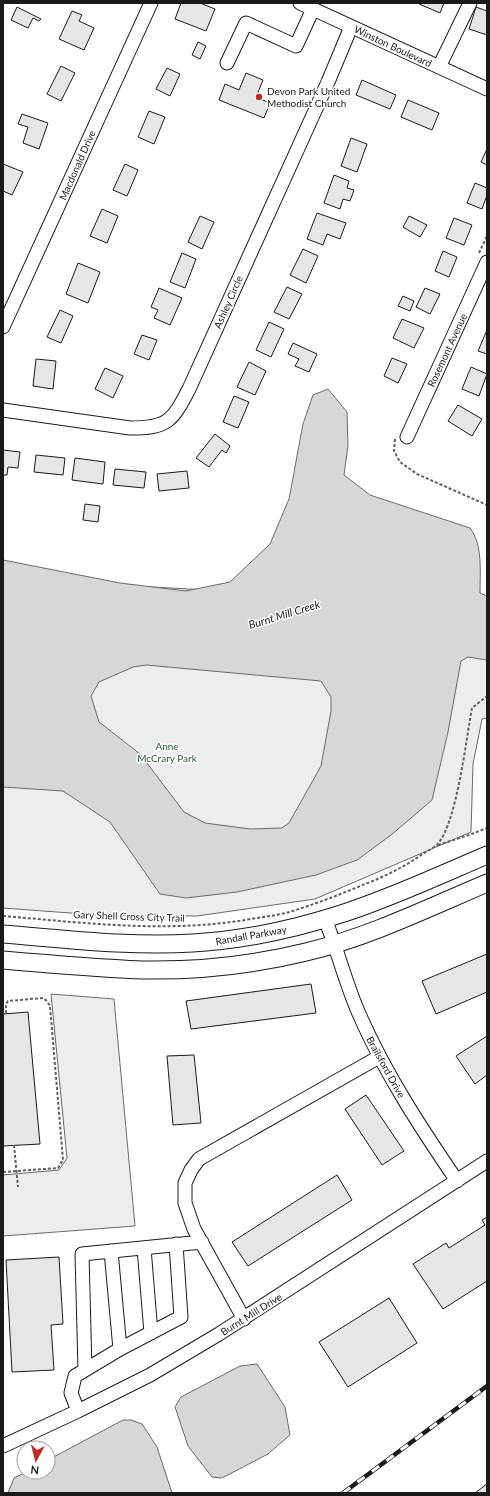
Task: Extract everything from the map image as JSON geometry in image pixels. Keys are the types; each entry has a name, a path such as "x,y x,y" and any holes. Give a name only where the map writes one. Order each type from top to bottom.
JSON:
{"main road":[{"name":"Randall Parkway","path":"3,934 132,944 193,943 235,939 265,934 325,919 364,906 487,855"},
{"path":"3,960 142,970 197,968 270,959 306,952 335,944 379,928 487,883"}],"street":[{"name":"Macdonald Drive","path":"3,327 151,3"},
{"name":"Winston Boulevard","path":"300,3 487,89"},
{"path":"439,68 470,3"},
{"path":"227,63 246,23 296,46 313,9"},
{"name":"Ashley Circle","path":"3,410 130,428 162,425 171,418 189,389 328,82 351,27"},
{"name":"Rosemont Avenue","path":"407,437 487,262"},
{"name":"Brailsford Drive","path":"325,919 359,1014 379,1057 432,1145 457,1181"},
{"path":"244,1319 194,1229 185,1202 185,1183 191,1170 199,1159 379,1057"},
{"name":"Burnt Mill Drive","path":"3,1446 78,1411 150,1374 244,1319 487,1161"},
{"path":"85,1370 82,1254 202,1242"},
{"path":"78,1411 71,1393 75,1376 120,1349 182,1317 176,1244"},
{"path":"144,1248 151,1332"},
{"path":"111,1251 120,1349"}],"path":[{"name":"Gary Shell Cross City Trail","path":"3,916 155,926 193,926 239,922 285,913 335,897 376,880 411,862 436,845 444,833 455,802 472,708 487,696"},
{"path":"436,845 470,835 487,828"},
{"path":"3,1172 58,1168 64,1160 50,1006 43,998 8,1001 6,1004 6,1014"},
{"path":"14,1145 18,1187"}],"shaded area":[{"name":"Anne McCrary Park","path":"3,579 487,605 487,718 482,719 473,764 471,832 315,899 197,916 97,915 3,908"},
{"path":"51,994 114,999 135,1226 3,1236 3,1175 59,1170 67,1158"}],"water":[{"name":"Anne McCrary Park","path":"328,389 347,412 348,446 344,475 370,495 470,528 479,550 480,593 487,596 487,660 468,657 461,661 448,732 432,800 391,835 357,860 316,875 237,892 186,898 160,894 110,822 63,791 3,787 3,560 120,583 186,591 230,582 270,544 289,499 303,424 313,395","holes":["146,665 321,681 331,697 331,711 321,766 289,823 282,828 250,829 205,823 184,812 140,754 99,722 91,696 99,682 133,667"]},
{"path":"257,1364 285,1407 290,1435 268,1454 222,1478 212,1477 188,1446 175,1407 181,1397 240,1366"},
{"path":"123,1420 131,1420 142,1424 157,1447 172,1493 8,1493 14,1478 16,1477 16,1480 56,1480 56,1456"}],"building":[{"path":"181,3 200,3 215,9 206,31 175,19"},
{"path":"417,3 444,3 440,13"},
{"path":"17,7 41,19 39,21 33,18 28,28 11,20"},
{"path":"476,7 487,11 487,35 469,29"},
{"path":"72,11 82,15 79,21 94,28 84,50 59,39"},
{"path":"198,42 206,46 200,59 192,55"},
{"path":"61,66 75,73 61,101 47,94"},
{"path":"167,68 180,74 170,96 156,89"},
{"path":"246,73 263,80 256,97 270,103 264,118 219,100 225,84 239,90"},
{"path":"362,80 396,95 390,109 356,95"},
{"path":"408,100 439,113 432,130 401,117"},
{"path":"149,111 165,117 154,144 138,137"},
{"path":"22,114 48,123 39,149 23,143 28,127 18,124"},
{"path":"351,138 367,144 357,172 341,166"},
{"path":"487,149 487,165 481,162"},
{"path":"3,164 23,172 12,195 3,191"},
{"path":"125,164 138,170 127,196 113,190"},
{"path":"334,175 349,181 347,188 354,190 350,201 343,199 340,209 324,203"},
{"path":"475,183 487,188 487,195 482,209 467,203"},
{"path":"102,209 118,216 107,243 90,236"},
{"path":"317,213 346,223 340,239 327,234 323,245 307,239"},
{"path":"200,216 214,222 202,249 188,242"},
{"path":"409,216 427,225 420,237 403,227"},
{"path":"454,218 472,225 464,245 446,238"},
{"path":"303,249 318,256 306,283 290,275"},
{"path":"443,251 457,257 449,277 435,271"},
{"path":"182,253 196,259 185,288 170,282"},
{"path":"78,263 100,272 88,303 66,294"},
{"path":"287,287 302,294 289,319 274,312"},
{"path":"159,288 182,298 170,325 154,318 158,310 151,307"},
{"path":"425,288 440,294 430,314 416,307"},
{"path":"403,296 414,301 410,311 398,306"},
{"path":"60,310 73,316 61,343 47,337"},
{"path":"402,319 424,328 414,348 393,338"},
{"path":"269,322 284,329 271,357 256,350"},
{"path":"487,330 487,354 478,351"},
{"path":"142,335 157,340 149,360 134,354"},
{"path":"293,343 317,354 309,372 295,366 299,359 288,354"},
{"path":"392,358 407,364 398,383 384,376"},
{"path":"36,359 56,361 53,389 33,386"},
{"path":"249,362 266,371 255,395 237,387"},
{"path":"471,367 487,374 479,396 462,389"},
{"path":"105,368 123,376 113,398 95,389"},
{"path":"234,396 249,402 238,428 223,422"},
{"path":"458,405 482,419 472,436 448,421"},
{"path":"215,434 230,446 226,453 222,450 209,467 196,458"},
{"path":"3,450 20,452 18,468 8,467 7,475 3,475"},
{"path":"36,455 65,458 63,475 34,472"},
{"path":"75,458 105,462 103,484 72,480"},
{"path":"115,469 146,472 144,488 113,485"},
{"path":"187,471 189,488 159,491 157,474"},
{"path":"85,504 100,506 98,522 83,520"},
{"path":"487,954 487,992 436,1014 422,981"},
{"path":"311,984 316,1013 191,1029 186,1001"},
{"path":"28,1012 40,1144 3,1146 3,1014"},
{"path":"487,1036 487,1075 475,1084 456,1056"},
{"path":"194,1055 201,1123 173,1125 167,1056"},
{"path":"366,1095 404,1151 382,1165 345,1109"},
{"path":"337,1175 352,1200 248,1266 232,1242"},
{"path":"487,1217 487,1281 443,1309 413,1264 446,1243 449,1248 485,1225 482,1220"},
{"path":"59,1257 63,1324 51,1325 54,1370 12,1372 6,1260"},
{"path":"389,1298 417,1343 348,1387 319,1342"},
{"path":"487,1484 487,1493 475,1493"}],"railway":[{"path":"343,1493 487,1386"}],"place":[{"name":"Devon Park United Methodist Church","path":"259,97"}],"water label":[{"name":"Burnt Mill Creek","path":"284,614"}]}
